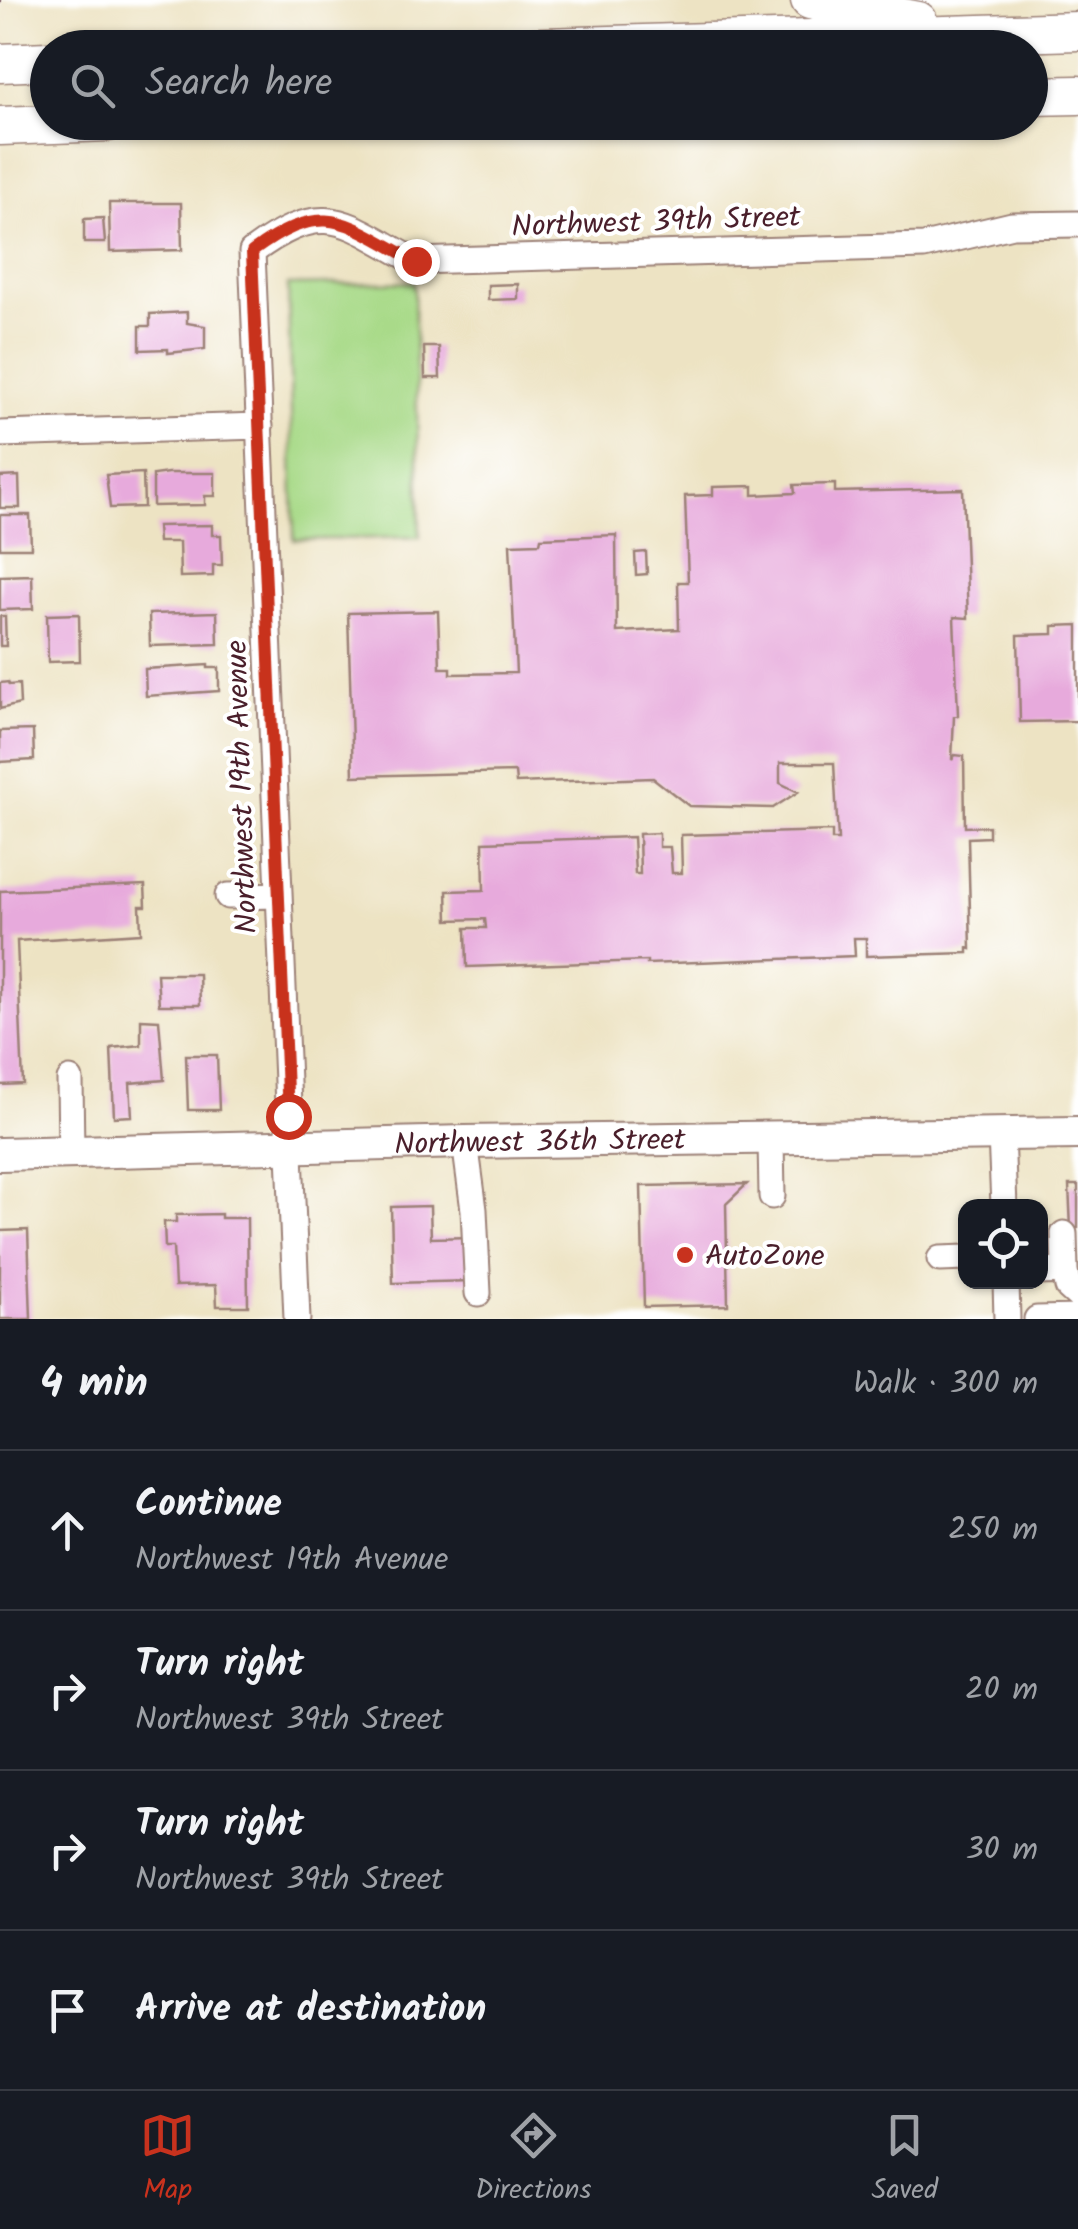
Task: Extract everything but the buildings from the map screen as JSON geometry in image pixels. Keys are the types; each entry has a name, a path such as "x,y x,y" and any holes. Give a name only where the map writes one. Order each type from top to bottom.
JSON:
{"highway":[{"path":"810,0 968,30"},
{"path":"1048,32 1078,31"},
{"path":"0,63 30,62"},
{"path":"1048,95 1078,94"}],"main road":[{"name":"Northwest 36th Street","path":"0,1154 1078,1133"}],"street":[{"name":"Northwest 39th Street","path":"252,252 276,234 310,220 346,222 416,261 924,246 1012,224 1078,224"},
{"name":"Northwest 19th Avenue","path":"252,252 297,1319"},
{"path":"0,434 260,426"},
{"path":"228,896 278,895"},
{"path":"70,1080 72,1152"},
{"path":"1002,1135 1004,1199"},
{"path":"772,1140 772,1196"},
{"path":"465,1142 474,1210 478,1293"},
{"path":"1064,1234 1053,1272 1078,1296"},
{"path":"1006,1289 1007,1319"},
{"path":"1036,1319 1078,1318"}],"green space":[{"path":"414,282 420,537 294,540 288,285"}],"place":[{"name":"AutoZone","path":"685,1255"}],"route":[{"path":"288,1116 252,252 276,234 310,220 346,222 416,261"}]}
